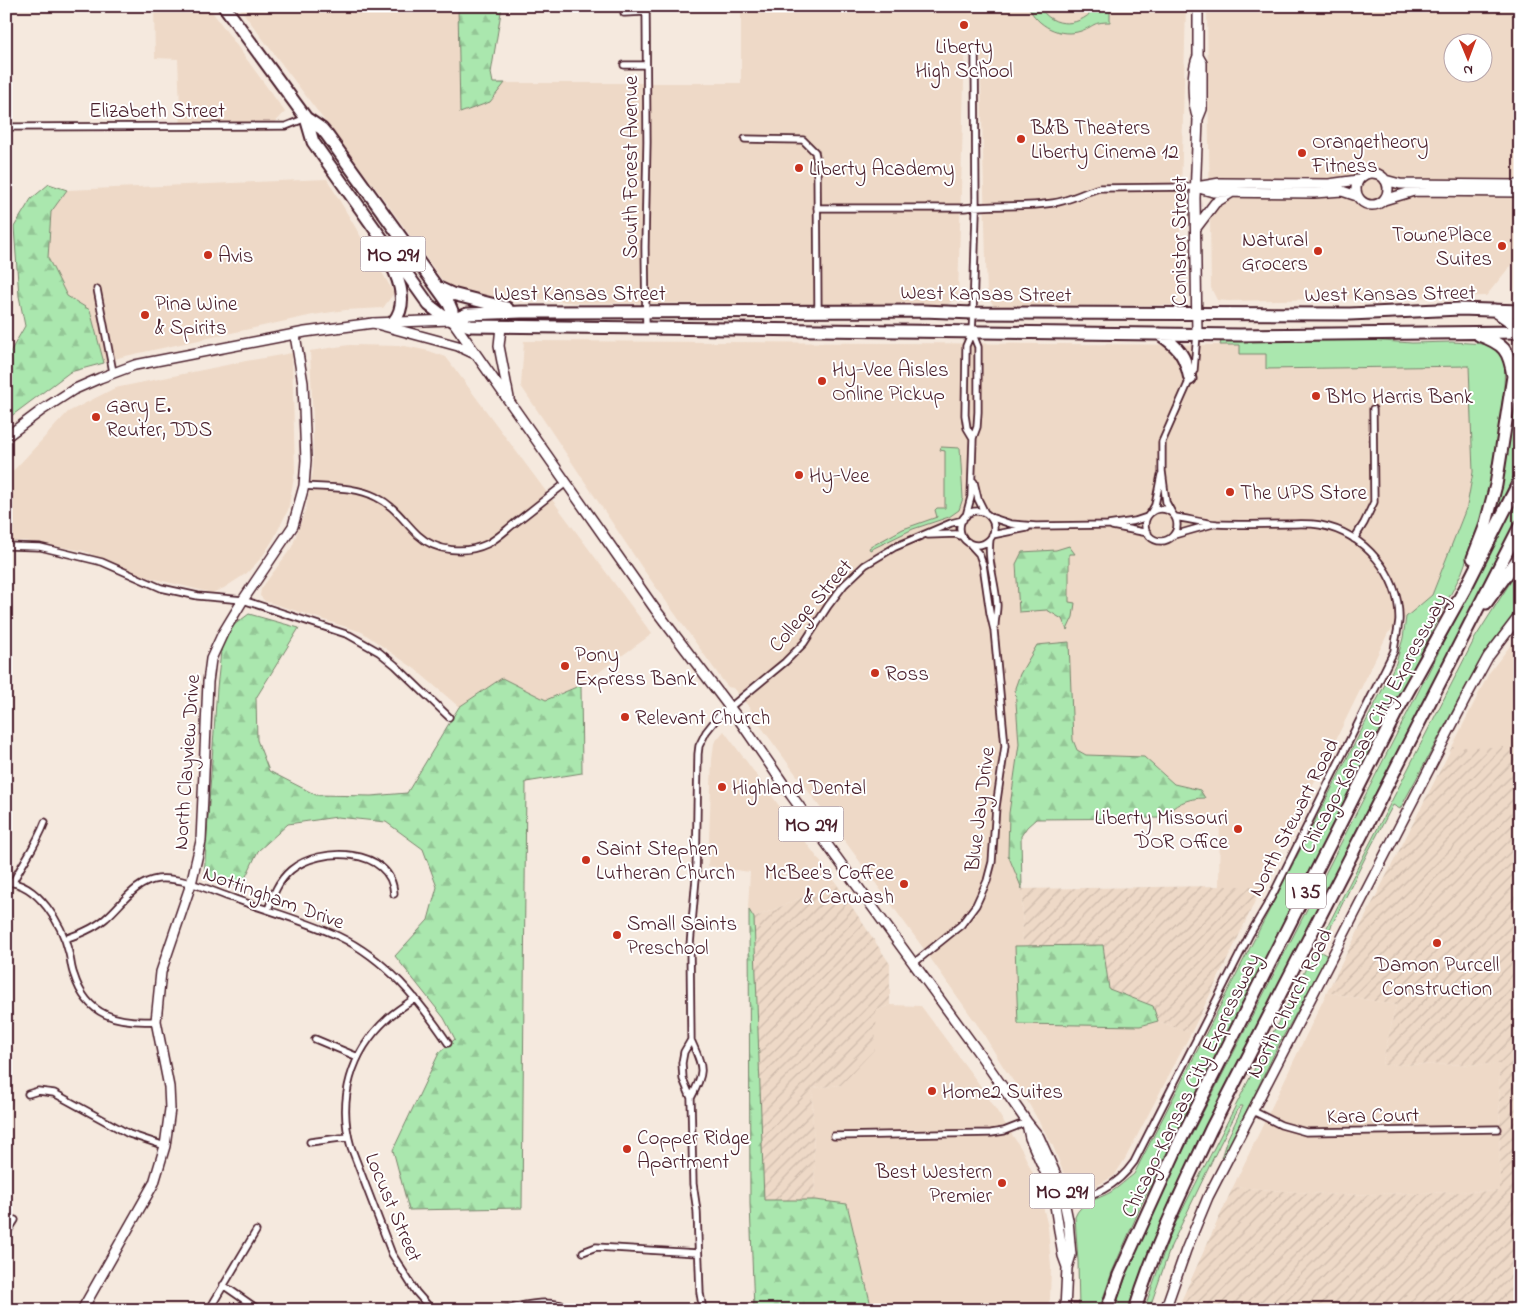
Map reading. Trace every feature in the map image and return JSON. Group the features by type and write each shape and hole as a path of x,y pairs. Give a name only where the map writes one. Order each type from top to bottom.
{"highway":[{"name":"MO 291","path":"224,6 306,118 322,129 327,135 449,304 452,311 452,320 438,313 429,305 313,142 306,118"},
{"path":"376,230 400,286 401,309 394,321"},
{"path":"435,284 452,294 521,312"},
{"name":"West Kansas Street","path":"452,320 467,314 521,312 818,311 1350,314 1421,310 1518,309"},
{"path":"1494,310 1520,328"},
{"name":"West Kansas Street","path":"452,320 470,326 501,327 1308,335 1520,332"},
{"path":"1467,585 1472,561 1485,527 1496,485 1512,376 1510,358 1500,345 1493,340 1470,332"},
{"path":"1159,334 1172,342 1182,353 1187,364 1190,379"},
{"path":"1512,376 1520,364"},
{"name":"Chicago-Kansas City Expressway","path":"1108,1310 1119,1275 1180,1141 1397,711 1467,585 1520,480"},
{"name":"Chicago-Kansas City Expressway","path":"1135,1310 1144,1281 1168,1222 1211,1129 1520,526"},
{"path":"1471,622 1520,556"}],"main road":[{"name":"Conistor Street","path":"1197,334 1196,187 1198,119 1202,109 1202,63 1198,56 1198,6"},
{"path":"1520,185 1400,184 1385,180 1372,173 1362,176 1358,180 1355,190 1357,196 1364,204 1369,205 1414,191 1520,192"},
{"path":"1196,187 1220,183 1329,184 1358,180"},
{"path":"1384,200 1388,190 1385,180"},
{"path":"1196,187 1213,192 1231,193 1342,191 1357,196"},
{"path":"1196,228 1215,203 1231,193"},
{"name":"West Kansas Street","path":"6,438 63,396 113,372 149,361 373,323 452,320"},
{"name":"MO 291","path":"452,320 655,609 740,721 791,796 1039,1136 1056,1175 1065,1202 1071,1245 1071,1255 1067,1268 1065,1310"},
{"path":"373,323 458,346 477,355"},
{"path":"501,327 500,346 509,400"},
{"name":"North Clayview Drive","path":"82,1310 154,1183 166,1146 170,1110 169,1090 156,1021 161,972 191,884 201,841 208,682 211,659 223,633 243,600 293,526 304,486 306,460 303,383 295,335"},
{"name":"North Church Road","path":"1165,1310 1186,1250 1208,1197 1469,692 1488,658 1520,615"},
{"name":"MO 291","path":"1027,1122 1030,1138 1046,1174 1055,1205 1067,1268"}],"street":[{"path":"624,13 646,9"},
{"name":"South Forest Avenue","path":"646,9 646,328"},
{"path":"973,438 967,428 965,415 966,346 972,332 973,313 976,206 975,49"},
{"path":"624,65 646,65"},
{"name":"Elizabeth Street","path":"6,126 286,126 306,118"},
{"path":"745,138 803,140 815,152 818,162 818,311"},
{"path":"817,208 964,208 1047,204 1067,200 1100,188 1196,187"},
{"path":"97,289 113,372"},
{"path":"972,332 978,346 978,427 973,438 971,497 961,529 966,540 979,544 991,537 1036,526"},
{"path":"1162,471 1155,505 1145,525 1151,537 1162,541 1168,540 1178,526 1166,502 1162,471 1162,442 1190,379 1196,360 1197,334"},
{"path":"1354,538 1374,502 1373,410"},
{"path":"972,475 978,499 985,513 990,517 1011,524 1036,526 1108,525 1135,521 1160,509 1169,510 1174,515"},
{"path":"304,486 346,489 367,493 394,508 419,536 426,541 443,548 460,550 478,547 494,540 566,483"},
{"path":"964,518 975,511 985,513"},
{"name":"North Stewart Road","path":"1065,1202 1104,1190 1121,1178 1134,1162 1250,934 1271,898 1394,651 1398,620 1397,602 1392,585 1383,567 1370,551 1354,538 1338,530 1312,524 1216,524 1174,515"},
{"path":"990,517 994,526 991,537"},
{"name":"College Street","path":"691,1040 690,944 696,878 698,754 699,746 706,732 729,707 804,643 844,585 866,565 895,547 964,518"},
{"name":"North Stewart Road","path":"1174,534 1216,524"},
{"path":"1108,525 1148,533"},
{"name":"College Street","path":"924,536 956,534 966,540"},
{"name":"Blue Jay Drive","path":"991,537 988,550 997,606 994,630"},
{"name":"Blue Jay Drive","path":"914,963 961,925 976,905 987,881 992,862 996,807 1005,746 994,630 983,565 980,554 966,540"},
{"path":"6,546 40,547 102,562 161,588 198,596 243,600 350,635 396,665 448,717"},
{"path":"45,822 39,840 10,882 38,897 54,918 65,939 78,988 90,1004 118,1020 132,1022 156,1021"},
{"path":"268,910 277,887 290,871 307,860 328,855 353,856 374,862 392,880 394,894"},
{"name":"Nottingham Drive","path":"65,939 85,931 104,920 135,888 147,882 158,879 191,884 321,929 354,945 380,964 415,998 448,1043"},
{"name":"Locust Street","path":"415,998 383,1023 371,1036 358,1056 350,1076 345,1104 348,1137 392,1254 416,1292 432,1310"},
{"path":"315,1039 358,1056"},
{"path":"691,1040 684,1052 682,1079 691,1098 693,1184 697,1211 700,1293 703,1310"},
{"path":"691,1040 701,1063 702,1075 691,1098"},
{"path":"28,1094 38,1091 54,1093 129,1134 166,1146"},
{"name":"Kara Court","path":"1253,1111 1281,1125 1306,1132 1498,1130"},
{"path":"834,1136 976,1134 1004,1131 1027,1122"},
{"name":"Locust Street","path":"310,1142 348,1137"},
{"path":"6,1234 15,1220"},
{"path":"208,1310 256,1231"},
{"path":"583,1252 596,1247 698,1253"},
{"path":"223,1285 259,1310"},
{"path":"502,1310 547,1302 563,1305 574,1310"}],"shaded area":[{"path":"154,6 208,6 285,112 267,131 181,131 178,59 155,58"},
{"path":"238,6 458,6 460,113 490,102 505,83 741,83 741,6 1186,6 1178,305 994,306 987,296 980,46 965,46 958,297 947,305 577,303 541,299 490,299 447,287 386,202"},
{"path":"1207,6 1520,6 1520,254 1486,296 1217,300 1211,288"},
{"path":"327,179 394,293 383,308 345,310 313,315 121,357 104,363 90,310 67,296 48,258 51,212 67,190"},
{"path":"524,341 1240,345 1266,354 1266,369 1469,366 1473,472 1467,506 1432,595 1388,633 1262,886 1219,886 1220,817 1162,818 1170,809 1192,798 1205,798 1200,790 1174,784 1144,757 1085,755 1077,750 1073,740 1015,688 1019,744 1009,813 1008,855 1022,889 1023,946 1016,946 1018,1023 1140,1026 1158,1021 1191,1033 1125,1159 1114,1176 1091,1189 1078,1192 1070,1190 1053,1146 1026,1099 981,1030 754,717 750,708 733,688 728,687 723,681 643,569 521,386"},
{"path":"349,345 405,346 446,357 652,634 581,685 546,700 502,678 459,707 415,669 362,632 265,601 260,596 261,589 292,547 306,508 313,471 310,351"},
{"path":"292,353 295,472 288,510 262,557 247,573 224,588 212,593 143,576 84,551 25,541 6,541 6,475 15,469 68,412 115,388"},
{"path":"1520,633 1520,747 1452,747 1489,673"},
{"path":"724,731 836,883 754,918 748,908 750,872 708,866 714,743"},
{"path":"1452,747 1520,747 1520,1310 1177,1310 1233,1187 1337,1195 1500,1191 1499,1064 1382,1065 1396,1005 1327,992"},
{"path":"836,883 890,964 890,1005 877,1010 875,1049 841,1085 812,1088 815,1200 764,1200 754,918"},
{"path":"1262,886 1191,1033 1158,1021 1153,1006 1109,989 1103,945 1023,946 1022,889"},
{"path":"1327,992 1396,1005 1382,1065 1499,1064 1500,1191 1337,1195 1233,1187"},
{"path":"890,1005 921,1006 982,1088 1022,1150 1037,1182 1048,1227 1051,1267 1050,1299 1046,1310 872,1310 847,1204 815,1200 812,1088 841,1085 877,1010"}],"green space":[{"path":"458,6 502,6 491,73 493,83 505,83 490,102 460,113"},
{"path":"1028,6 1039,6 1052,19 1068,23 1084,18 1097,6 1110,6 1110,22 1097,24 1073,33 1065,33 1043,25"},
{"path":"49,184 67,190 51,212 48,258 67,296 90,310 104,363 70,372 6,420 6,359 25,326 19,296 14,227 31,199"},
{"path":"1368,340 1412,343 1452,342 1486,344 1496,347 1505,356 1504,389 1491,480 1483,514 1462,572 1144,1199 1112,1272 1099,1310 1079,1310 1075,1217 1077,1212 1085,1204 1117,1188 1134,1174 1396,663 1403,638 1406,617 1432,595 1467,506 1473,472 1469,366 1266,369 1266,354 1240,354 1240,345 1220,345 1221,341"},
{"path":"1520,376 1520,464 1494,515 1507,457 1516,389"},
{"path":"941,447 960,448 963,498 959,510 949,517 913,529 870,550 869,548 872,546 903,529 937,517 935,510 937,508 945,508 945,451 940,450"},
{"path":"1520,493 1520,515 1174,1192 1153,1241 1130,1310 1114,1310 1151,1214"},
{"path":"1069,546 1075,554 1069,554 1069,602 1075,603 1073,617 1067,630 1062,619 1047,610 1019,612 1016,564 1022,552 1056,550"},
{"path":"1520,567 1520,607 1484,653 1400,809 1393,805 1319,951 1328,956 1279,1044 1226,1153 1221,1158 1226,1142 1243,1106 1240,1106 1220,1144 1171,1246 1149,1310 1144,1310 1171,1232 1475,638"},
{"path":"249,614 299,628 256,698 257,740 269,771 316,795 371,796 407,793 459,707 502,678 546,700 581,685 582,773 526,782 522,1208 409,1210 393,1150 439,1053 455,1039 444,1018 395,956 428,920 437,887 423,849 386,822 337,817 288,824 258,851 241,887 204,876 217,688 223,633"},
{"path":"1069,642 1073,740 1077,750 1086,755 1144,757 1174,784 1200,790 1205,798 1193,799 1182,803 1162,818 1036,819 1021,836 1022,889 1008,855 1009,813 1019,744 1015,688 1020,674 1037,645"},
{"path":"749,910 754,918 764,1200 815,1200 847,1204 872,1310 754,1310 750,1204"},
{"path":"1103,945 1109,989 1153,1006 1158,1021 1140,1026 1018,1024 1015,946"}],"place":[{"name":"Liberty High School","path":"964,25"},
{"name":"B&B Theaters Liberty Cinema 12","path":"1021,139"},
{"name":"Orangetheory Fitness","path":"1302,153"},
{"name":"Liberty Academy","path":"799,168"},
{"name":"TownePlace Suites","path":"1502,246"},
{"name":"Natural Grocers","path":"1318,251"},
{"name":"Avis","path":"208,255"},
{"name":"Pina Wine & Spirits","path":"145,315"},
{"name":"Hy-Vee Aisles Online Pickup","path":"822,381"},
{"name":"BMO Harris Bank","path":"1316,396"},
{"name":"Gary E. Reuter, DDS","path":"96,417"},
{"name":"Hy-Vee","path":"799,475"},
{"name":"The UPS Store","path":"1230,492"},
{"name":"Pony Express Bank","path":"565,666"},
{"name":"Ross","path":"875,673"},
{"name":"Relevant Church","path":"625,717"},
{"name":"Highland Dental","path":"722,787"},
{"name":"Liberty Missouri DOR Office","path":"1238,829"},
{"name":"Saint Stephen Lutheran Church","path":"586,860"},
{"name":"McBee's Coffee & Carwash","path":"904,884"},
{"name":"Small Saints Preschool","path":"617,935"},
{"name":"Damon Purcell Construction","path":"1437,943"},
{"name":"Home2 Suites","path":"932,1091"},
{"name":"Copper Ridge Apartment","path":"627,1149"},
{"name":"Best Western Premier","path":"1002,1183"}]}
